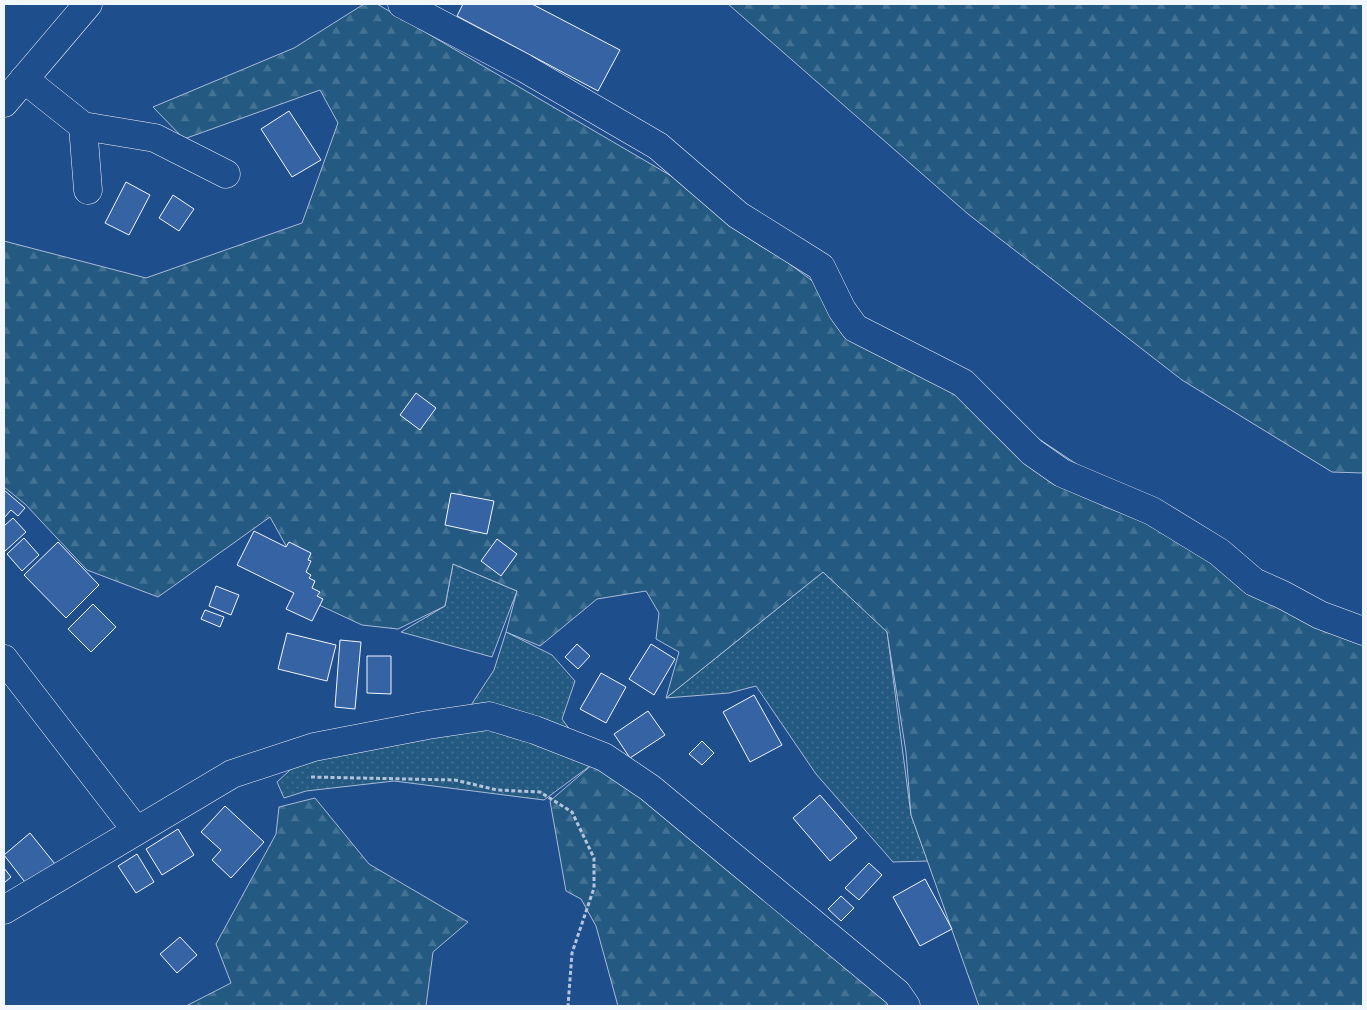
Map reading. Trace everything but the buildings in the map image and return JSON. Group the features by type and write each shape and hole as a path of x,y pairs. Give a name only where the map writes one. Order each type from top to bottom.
{"street":[{"path":"4,103 88,4"},
{"path":"402,4 524,68 658,146 738,215 822,267 842,310 855,328 963,383 1032,452 1062,473 1152,511 1218,552 1254,582 1320,615 1363,631"},
{"path":"24,79 83,126 155,138 226,174"},
{"path":"83,126 88,190"},
{"path":"4,659 136,830"},
{"path":"4,910 232,774 314,747 428,725 489,716 535,730 604,757 650,788 897,993 906,1006"}],"path":[{"path":"310,777 455,780 497,790 540,792 572,812 594,858 594,888 572,954 568,1006"}],"green space":[{"path":"364,4 377,4 738,215 771,250 902,348 1254,582 1363,637 1363,1006 979,1006 911,815 906,752 887,632 823,572 666,698 679,652 656,639 659,613 646,591 597,599 540,646 506,632 517,591 453,564 445,606 398,629 362,625 319,605 270,517 158,597 87,570 25,504 4,487 4,241 146,278 302,223 338,123 320,90 184,139 153,107 294,48"},
{"path":"728,4 1363,4 1363,473 1332,472 1182,380 968,214"},
{"path":"453,564 517,591 492,657 401,632 445,606"},
{"path":"823,572 887,631 911,815 928,861 893,862 816,774 756,686 729,693 666,698"},
{"path":"506,632 552,655 575,681 562,719 594,763 544,800 394,781 306,791 284,798 277,782 300,761 456,728 494,670"},
{"path":"594,763 723,836 921,1006 618,1006 596,926 581,899 566,891 550,801"},
{"path":"315,798 369,864 468,922 433,952 426,1006 186,1006 231,983 216,944 276,834 279,807"}]}
